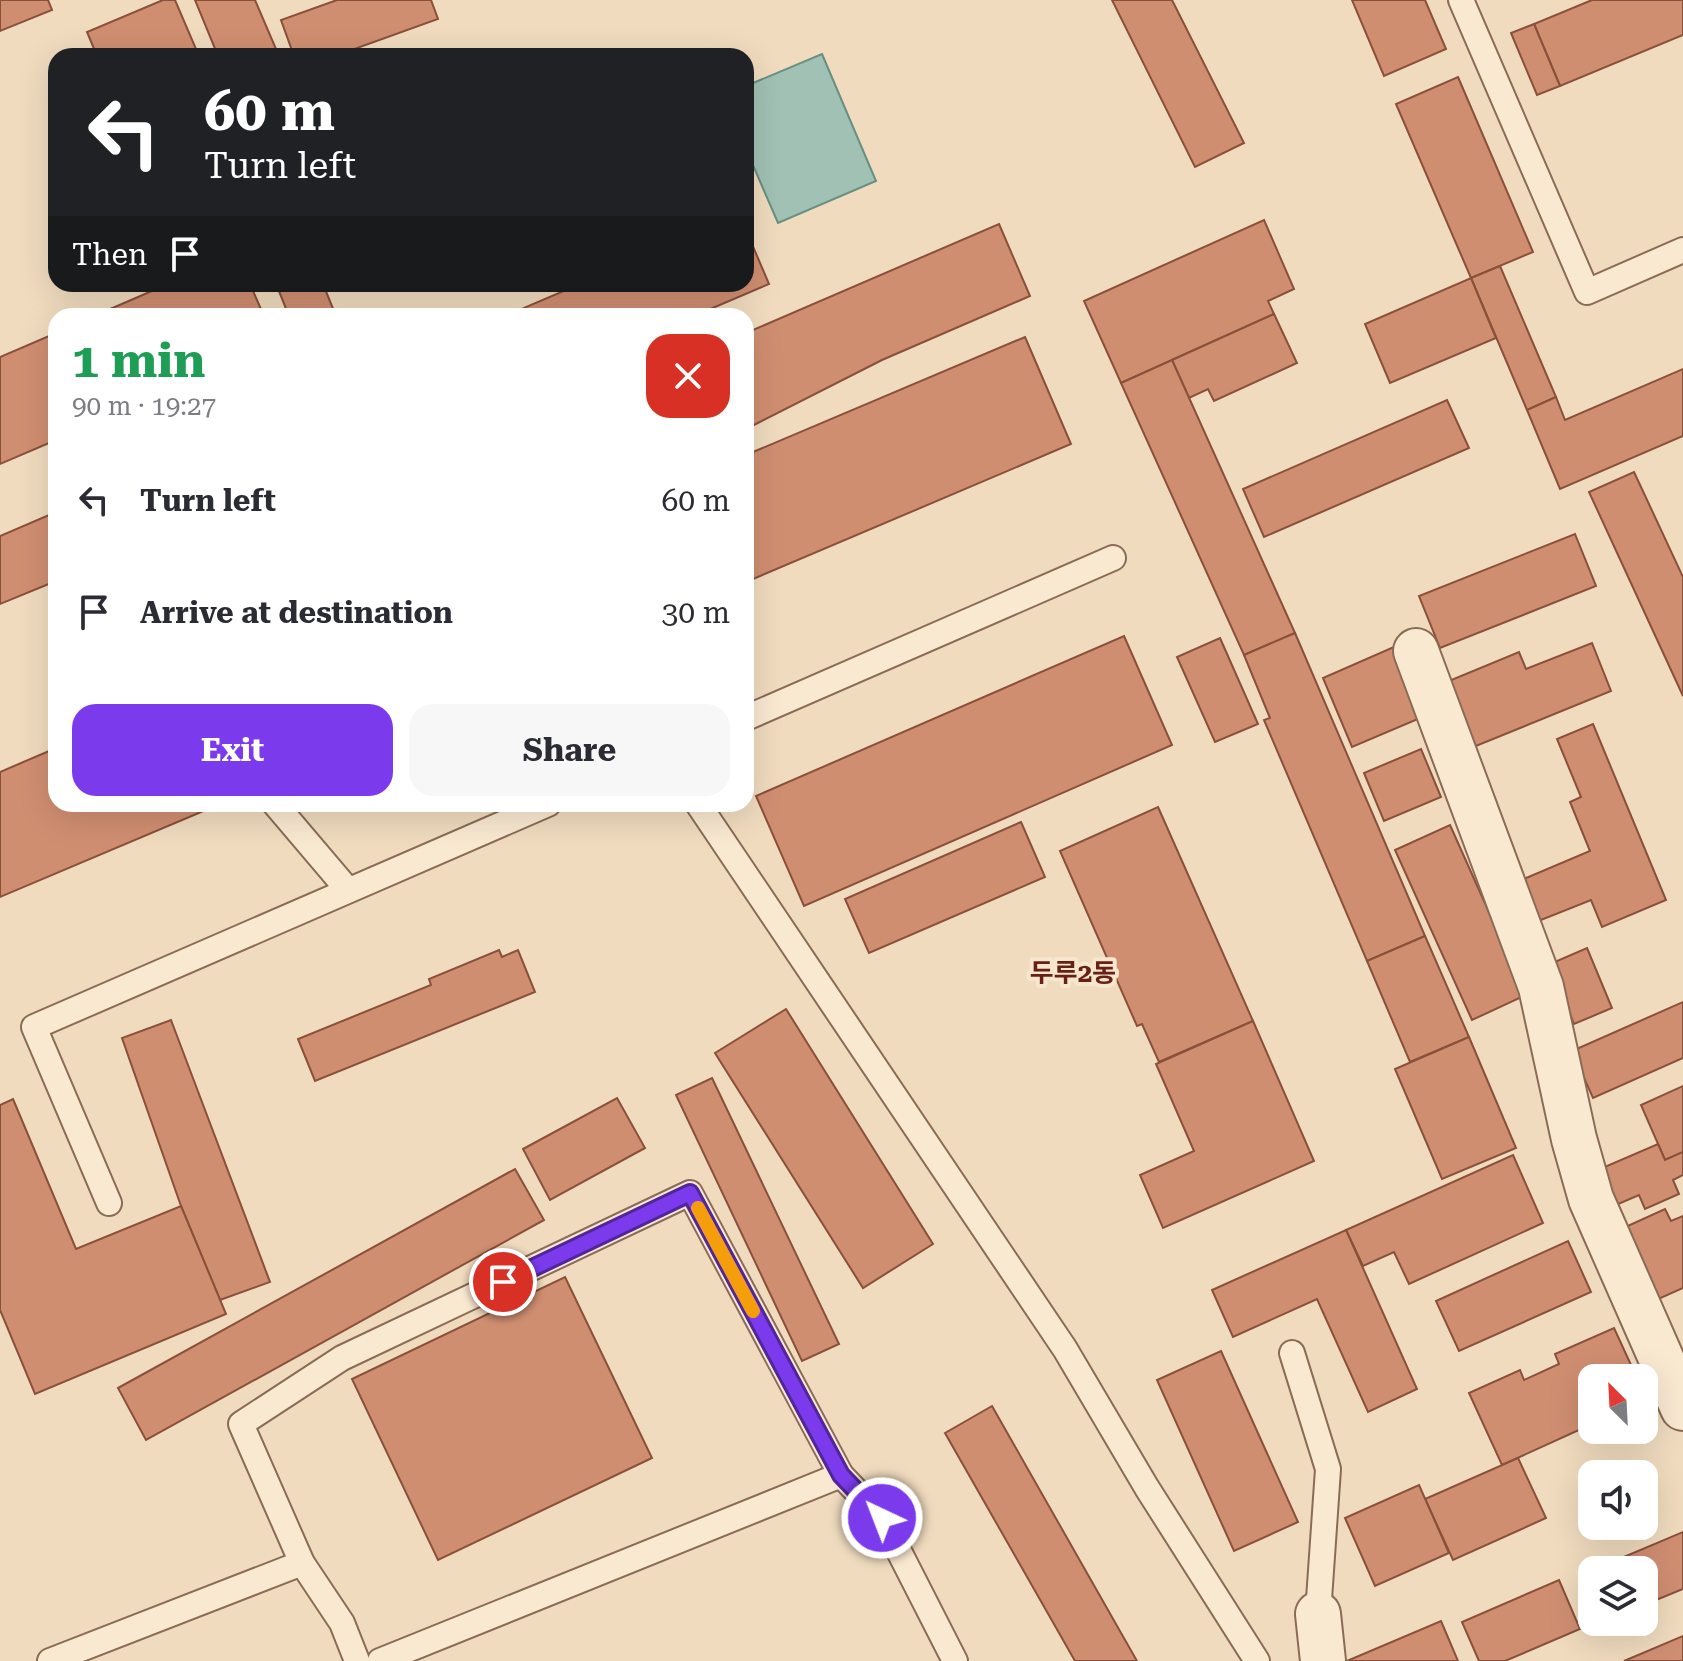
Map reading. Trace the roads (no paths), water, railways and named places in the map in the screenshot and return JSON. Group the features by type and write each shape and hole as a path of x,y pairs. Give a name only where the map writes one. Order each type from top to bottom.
{"street":[{"path":"1416,651 1541,987 1574,1139 1591,1199 1683,1408"},
{"path":"1318,1614 1323,1661"}],"lane":[{"path":"1461,0 1587,292 1683,250"},
{"path":"754,715 1113,558"},
{"path":"282,812 348,890"},
{"path":"109,1203 34,1027 529,812"},
{"path":"703,812 1065,1349 1147,1488 1257,1661"},
{"path":"357,1661 342,1623 302,1563 241,1424 342,1358 690,1193 841,1475 882,1518 955,1661"},
{"path":"1292,1353 1328,1469 1318,1614"},
{"path":"380,1661 841,1475"},
{"path":"50,1661 302,1563"}],"district":[{"name":"두루2동","path":"1073,973"}]}
